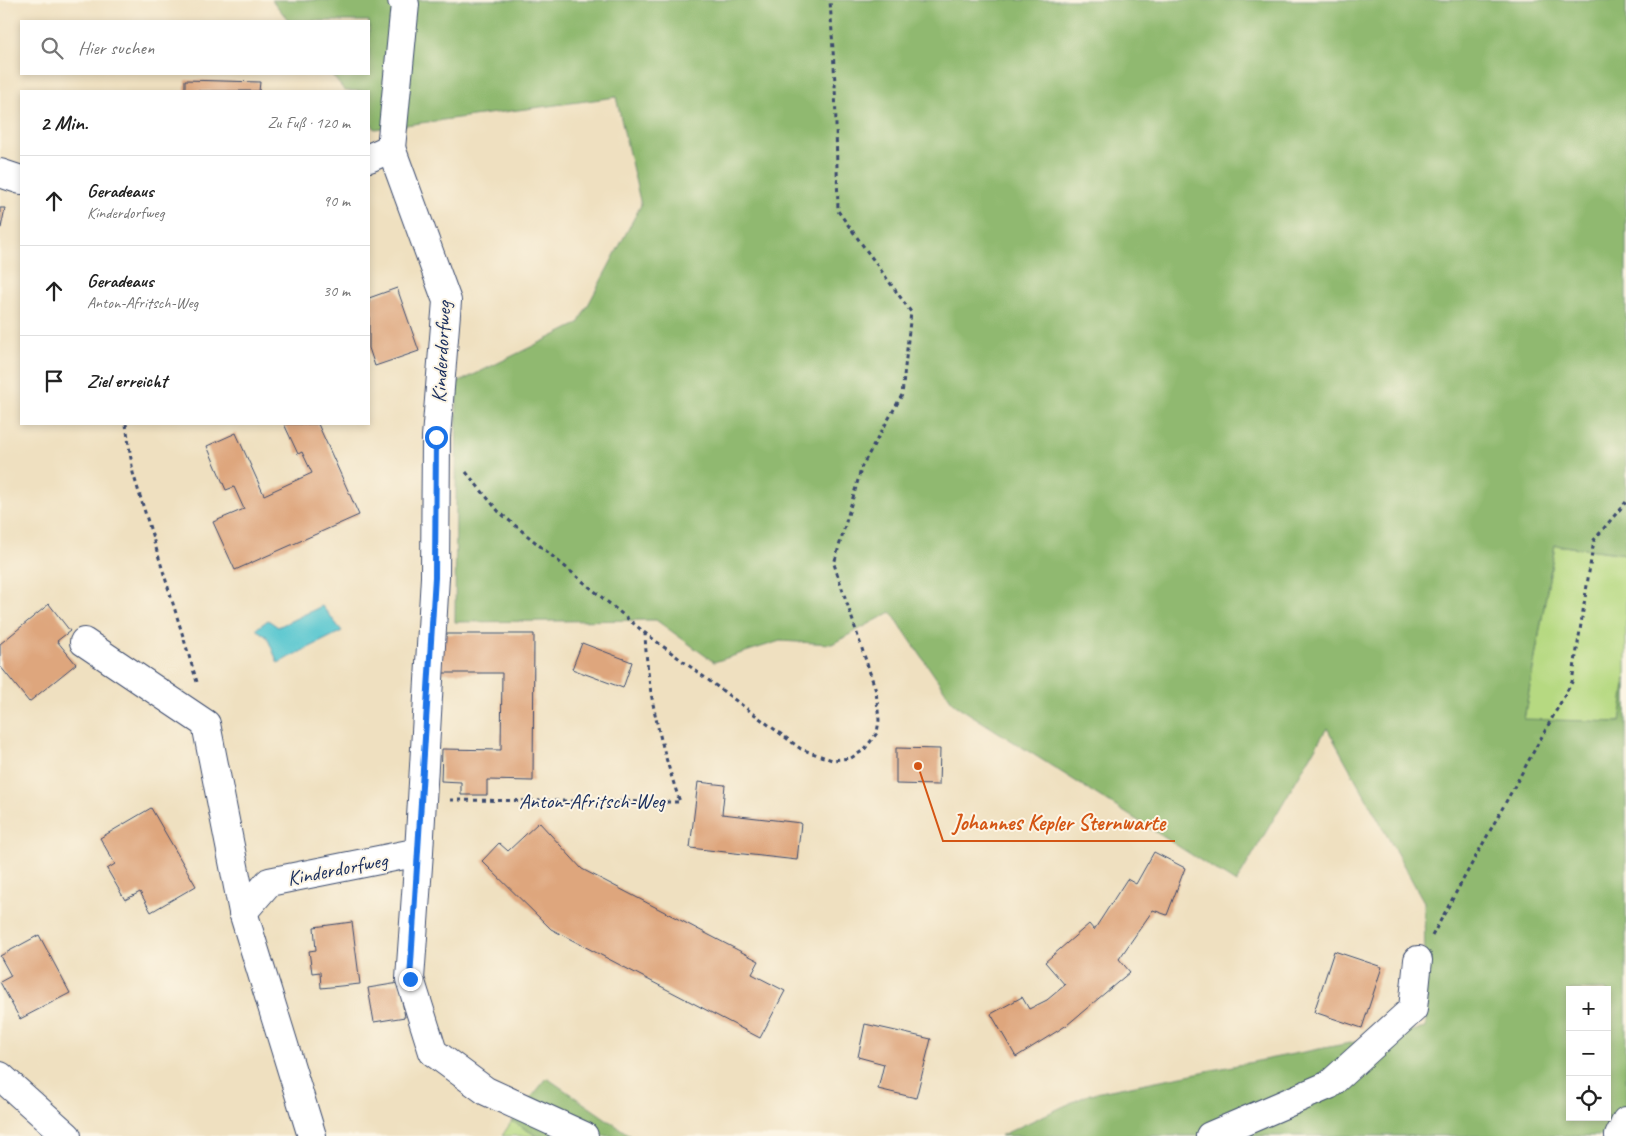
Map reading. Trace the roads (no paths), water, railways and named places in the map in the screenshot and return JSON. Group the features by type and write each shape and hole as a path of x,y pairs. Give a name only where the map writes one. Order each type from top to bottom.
{"street":[{"path":"380,153 405,4 402,0"},
{"name":"Kinderdorfweg","path":"243,912 269,882 418,852 435,577 436,437 447,301 380,153"},
{"path":"0,173 20,180"},
{"path":"84,642 206,724 243,912 312,1136"},
{"path":"418,852 410,979 433,1052 486,1091 584,1136"},
{"path":"1210,1136 1330,1085 1413,1009 1418,960"},
{"path":"0,1076 67,1136"},
{"path":"1619,1136 1626,1121"}],"water":[{"path":"322,606 342,631 278,663 267,637 256,629 268,620 278,627"}],"place":[{"name":"Johannes Kepler Sternwarte","path":"918,766"}]}
